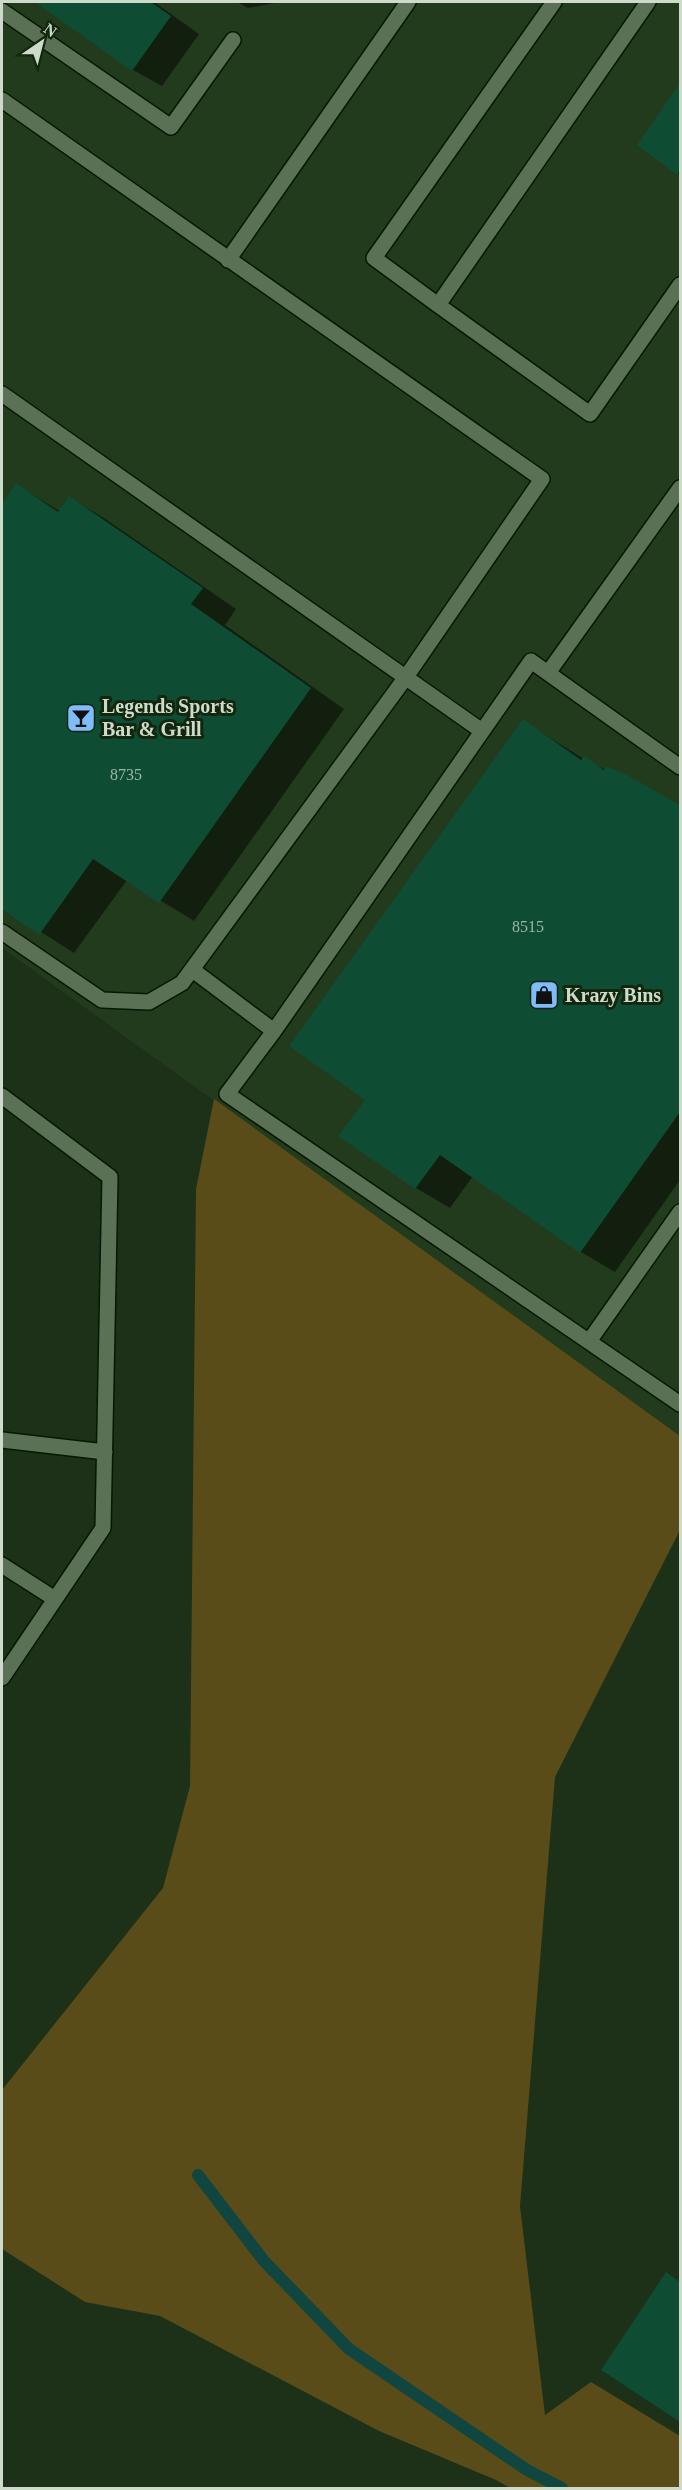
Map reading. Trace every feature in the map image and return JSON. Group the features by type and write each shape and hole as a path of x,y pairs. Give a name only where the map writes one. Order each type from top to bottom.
{"lane":[{"path":"228,260 408,2"},
{"path":"554,2 374,258 590,414 681,285"},
{"path":"438,305 648,2"},
{"path":"2,11 171,127 233,40"},
{"path":"2,100 542,479 406,678 194,970 182,983 149,1002 102,1000 2,932"},
{"path":"2,394 482,731"},
{"path":"548,673 681,488"},
{"path":"681,767 531,662 228,1094 681,1404"},
{"path":"194,970 274,1031"},
{"path":"2,1096 110,1178 103,1528 2,1678"},
{"path":"590,1340 681,1212"},
{"path":"2,1440 105,1452"},
{"path":"2,1565 55,1599"}],"shaded area":[{"path":"2,2 680,2 680,1436 2,948"},
{"path":"214,1099 680,1436 680,1530 555,1777 520,2206 545,2415 591,2382 680,2436 680,2488 510,2488 379,2431 160,2316 85,2302 2,2249 2,2090 163,1888 190,1786 196,1189"}],"building":[{"path":"35,2 151,2 171,16 132,71"},
{"path":"680,83 680,170 677,175 637,145"},
{"path":"16,483 58,512 69,496 203,588 191,604 311,688 159,903 93,859 39,935 2,909 2,504"},
{"path":"523,719 581,760 585,756 604,770 607,766 629,776 680,805 680,1112 580,1253 440,1155 415,1189 338,1136 365,1100 289,1046"},
{"path":"666,2272 680,2282 680,2422 601,2370"}],"waterway":[{"path":"198,2175 264,2261 349,2349 527,2470 562,2488"}],"place":[{"name":"Legends Sports Bar & Grill","path":"81,718"},
{"name":"Krazy Bins","path":"544,995"}]}
